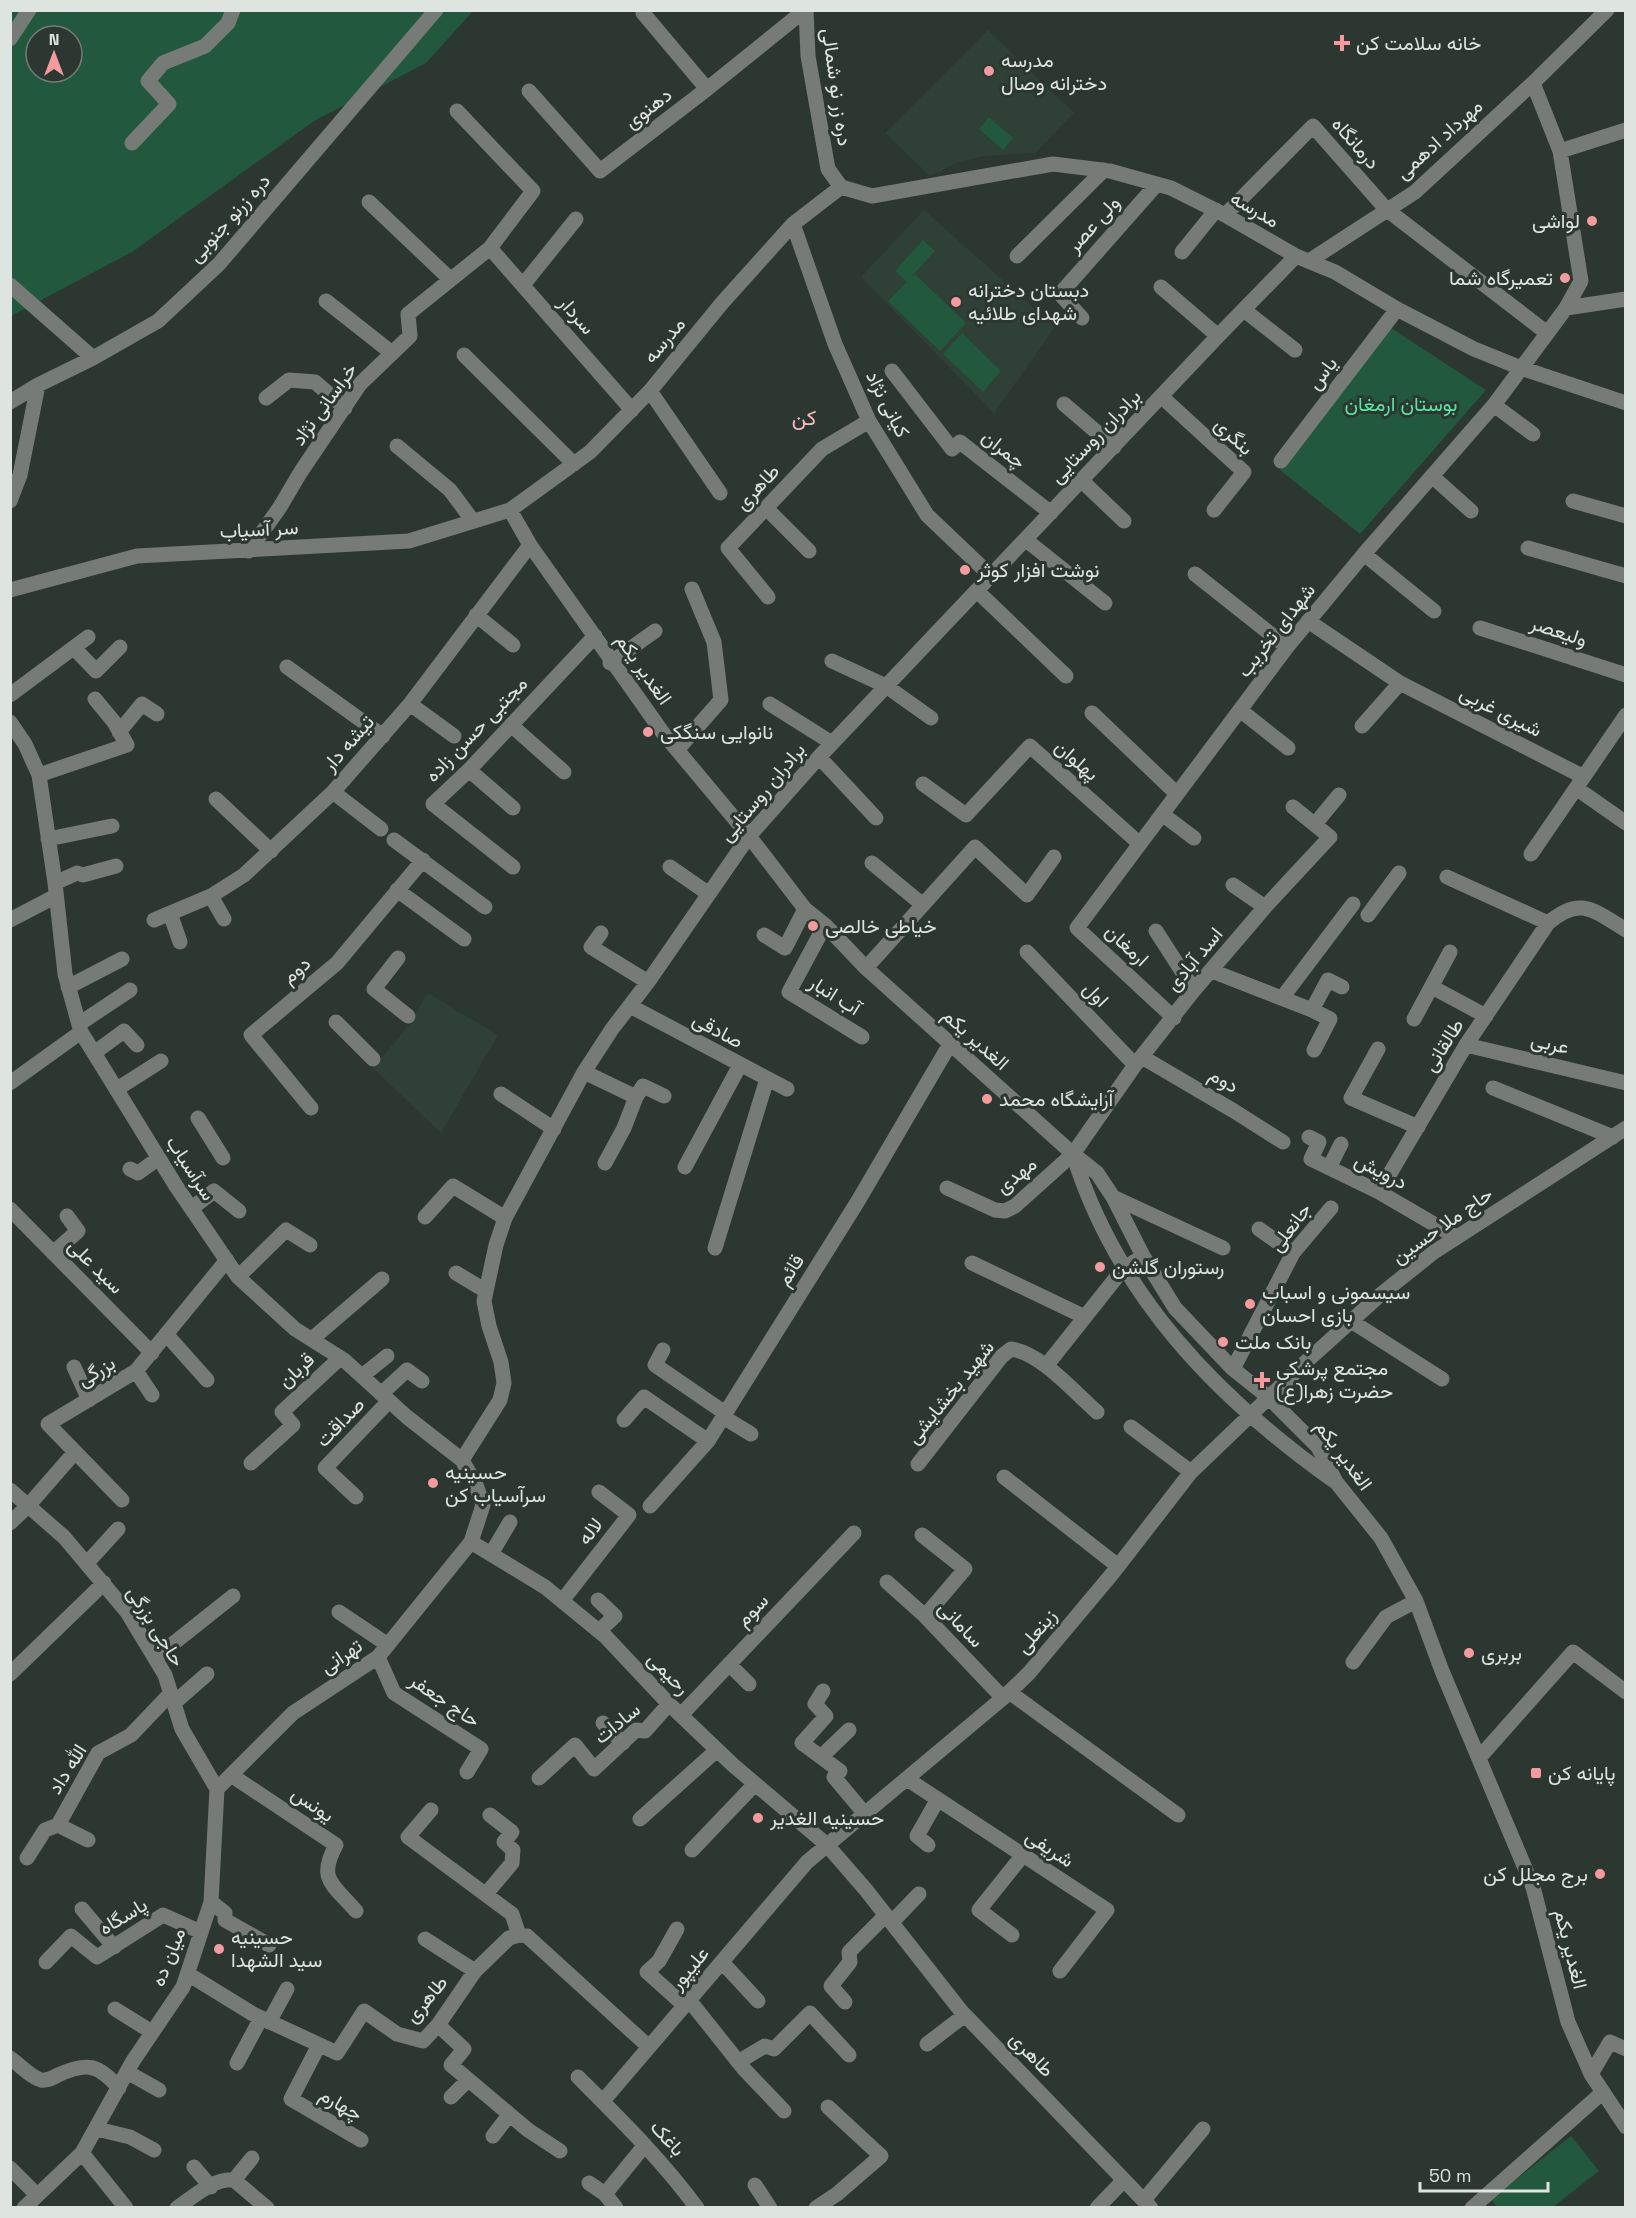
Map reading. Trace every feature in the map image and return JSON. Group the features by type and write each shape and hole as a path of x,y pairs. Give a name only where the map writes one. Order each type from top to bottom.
{"street":[{"path":"10,39 29,10"},
{"path":"132,143 169,104 148,81 163,63 205,46 228,23 233,10"},
{"name":"دره زرنو جنوبی","path":"10,402 158,321 219,264 436,10"},
{"name":"دهنوی","path":"529,91 600,171 805,10"},
{"name":"دره زر نو شمالی","path":"805,10 808,56 828,169 841,187"},
{"name":"مهرداد ادهمی","path":"1303,259 1415,192 1533,83 1607,10"},
{"path":"643,13 707,89"},
{"path":"1521,368 1566,308 1581,281 1560,151 1533,83"},
{"path":"457,111 532,191 490,248"},
{"name":"درمانگاه","path":"1221,213 1313,126 1386,209 1547,333"},
{"path":"1560,151 1626,130"},
{"name":"مدرسه","path":"510,510 590,452 650,391 722,303 793,224 841,187 872,196 1053,164 1104,170 1171,188 1303,259 1335,272 1397,309 1474,349 1521,368 1626,403"},
{"path":"1017,256 1104,170"},
{"name":"ولی عصر","path":"1082,318 1060,294 1157,184"},
{"path":"369,202 450,279"},
{"path":"1182,252 1221,213"},
{"path":"523,285 576,219"},
{"name":"کیانی نژاد","path":"793,224 835,344 869,421 927,515 991,576"},
{"name":"خراسانی نژاد","path":"249,551 360,384 410,336 408,314 490,248"},
{"name":"سردار","path":"490,248 632,410"},
{"name":"برادران روستایی","path":"462,1460 500,1400 504,1383 501,1362 489,1326 484,1301 496,1245 505,1218 584,1072 612,1029 648,982 748,836 832,742 1218,336 1244,310 1303,259"},
{"path":"10,285 93,358"},
{"path":"1161,287 1218,336"},
{"path":"1566,308 1626,299"},
{"path":"326,301 392,353"},
{"name":"یاس","path":"1281,461 1397,309"},
{"path":"1244,310 1295,350"},
{"path":"464,355 574,464"},
{"name":"شهدای تخریب","path":"1077,928 1287,647 1364,554 1494,405 1521,368"},
{"name":"چمران","path":"892,370 952,449 960,442 1051,513"},
{"path":"266,398 289,380 315,382 345,408"},
{"path":"10,501 20,475 38,385"},
{"path":"650,391 720,493"},
{"name":"بنگری","path":"1162,397 1244,472 1214,510"},
{"path":"1064,404 1114,447"},
{"path":"1494,405 1533,434"},
{"name":"طاهری","path":"768,597 728,549 822,449 869,421"},
{"path":"397,446 450,490 472,521"},
{"path":"1433,477 1471,511"},
{"path":"1082,481 1124,521"},
{"path":"1573,501 1626,516"},
{"path":"766,508 808,551"},
{"name":"سر آسیاب","path":"10,590 137,556 409,542 510,510"},
{"name":"الغدیر یکم","path":"510,510 530,545 663,733 805,909 825,925 866,968 950,1044 1073,1155 1097,1173 1113,1197 1143,1256 1175,1308 1233,1369 1268,1397 1318,1447 1336,1482 1381,1538 1416,1601 1442,1671 1533,1887 1568,2022 1591,2074 1626,2127"},
{"path":"1026,540 1105,603"},
{"name":"تیشه دار","path":"154,920 210,896 244,875 333,792 410,704 530,545"},
{"path":"1528,548 1626,576"},
{"path":"1364,554 1434,611"},
{"path":"1195,574 1287,647"},
{"path":"677,750 721,700 714,642 692,589"},
{"path":"977,591 1066,676"},
{"path":"476,615 513,645"},
{"name":"شیری غربی","path":"1308,621 1400,683 1579,782 1626,823"},
{"name":"ولیعصر","path":"1480,628 1626,675"},
{"path":"611,662 655,631"},
{"name":"مجتبی حسن زاده","path":"513,867 433,804 469,770 595,636"},
{"path":"10,695 88,637"},
{"path":"74,648 96,671 120,647"},
{"path":"832,661 886,686 931,718"},
{"path":"287,667 383,736"},
{"path":"1362,726 1400,683"},
{"path":"39,775 127,745 114,722 95,699"},
{"path":"120,732 142,704 157,714"},
{"path":"410,704 454,736"},
{"path":"770,704 832,742"},
{"path":"1239,710 1288,748"},
{"path":"1092,713 1177,794"},
{"name":"سرآسیاب","path":"10,722 26,744 39,775 56,889 65,974 80,1028 94,1053 159,1158 238,1277 295,1329 340,1358 462,1460 476,1485 483,1505 471,1542"},
{"path":"1531,854 1579,782 1623,723"},
{"path":"511,725 564,772"},
{"name":"پهلوان","path":"923,784 966,815 1030,746 1140,844"},
{"path":"819,757 876,818"},
{"path":"469,770 513,808"},
{"path":"333,792 381,829"},
{"path":"1293,807 1315,824 1339,795"},
{"path":"216,799 271,851"},
{"path":"1162,814 1194,838"},
{"name":"اسد آبادی","path":"1073,1155 1138,1061 1194,990 1264,907 1330,837 1315,824"},
{"path":"48,839 112,826"},
{"path":"394,840 485,907"},
{"path":"866,968 975,847 1027,895 1054,857"},
{"name":"دوم","path":"311,1108 251,1035 337,963 423,860"},
{"path":"872,863 923,905"},
{"path":"10,920 77,873 83,875 116,866"},
{"path":"670,867 709,894"},
{"path":"1368,915 1399,873"},
{"path":"1447,877 1548,923"},
{"path":"1233,885 1264,907"},
{"path":"397,890 464,939"},
{"path":"210,896 224,919"},
{"path":"1282,998 1353,904"},
{"name":"طالقانی","path":"1380,1192 1466,1045 1548,923 1561,912 1577,907 1592,909 1626,930"},
{"path":"764,935 785,948 805,909"},
{"path":"170,913 180,942"},
{"name":"آب انبار","path":"825,925 789,992 862,1037"},
{"name":"ارمغان","path":"1077,928 1174,1018"},
{"path":"1156,932 1194,990"},
{"path":"601,933 591,947 648,982"},
{"name":"اول","path":"1027,952 1138,1061"},
{"path":"1413,1018 1450,952"},
{"path":"398,958 374,989 408,1016"},
{"path":"68,987 122,959"},
{"path":"1212,971 1330,1019 1314,1050"},
{"path":"1312,1010 1328,980 1342,987"},
{"path":"1432,987 1486,1016"},
{"path":"12,1080 130,990"},
{"name":"صادقی","path":"630,1006 787,1089"},
{"path":"336,1022 373,1059"},
{"path":"94,1053 124,1031 137,1045"},
{"name":"قائم","path":"650,1506 708,1441 858,1201 950,1044"},
{"name":"عربی","path":"1466,1045 1626,1083"},
{"path":"1378,1049 1351,1098 1418,1127"},
{"path":"117,1089 161,1061"},
{"name":"دوم","path":"1138,1061 1234,1111 1283,1142"},
{"path":"685,1167 740,1065"},
{"path":"584,1072 636,1097"},
{"path":"716,1248 767,1079"},
{"path":"605,1163 643,1086 664,1096"},
{"path":"1493,1088 1619,1132"},
{"path":"501,1094 554,1129"},
{"path":"198,1118 223,1158"},
{"name":"حاج ملا حسین","path":"1268,1397 1380,1295 1456,1237 1619,1132"},
{"name":"درویش","path":"1309,1137 1319,1142 1311,1159 1380,1192 1456,1237"},
{"path":"1329,1168 1341,1144"},
{"path":"1073,1155 1082,1184 1123,1269 1160,1322 1207,1376 1304,1460 1336,1482"},
{"name":"مهدی","path":"947,1188 995,1210 1005,1211 1015,1206 1073,1155"},
{"path":"130,1169 138,1173 159,1158"},
{"path":"425,1217 453,1186 505,1218"},
{"path":"192,1208 214,1191 239,1211"},
{"path":"1113,1197 1223,1248"},
{"name":"جانعلی","path":"1233,1369 1293,1253 1331,1208"},
{"name":"سید علی","path":"10,1209 152,1353"},
{"path":"53,1253 78,1231 67,1216"},
{"path":"1259,1229 1293,1253"},
{"path":"238,1277 286,1230 310,1245"},
{"path":"1046,1366 1123,1269 1143,1256"},
{"name":"بزرگی","path":"75,1452 48,1424 136,1371 227,1260"},
{"path":"972,1263 1085,1317"},
{"path":"456,1273 486,1291"},
{"path":"312,1340 382,1279"},
{"path":"1351,1322 1442,1379"},
{"path":"166,1334 207,1380"},
{"name":"شهید بخشایشی","path":"918,1464 1002,1356 1011,1348 1023,1350 1046,1366 1096,1412"},
{"path":"663,1350 655,1365 751,1434"},
{"path":"362,1376 387,1356"},
{"name":"قربان","path":"251,1463 294,1425 282,1412 340,1358"},
{"path":"74,1367 89,1400"},
{"path":"385,1397 408,1370 422,1381"},
{"path":"136,1371 152,1395"},
{"name":"صداقت","path":"356,1497 325,1468 385,1397"},
{"path":"624,1420 644,1397 708,1441"},
{"name":"زینعلی","path":"807,1862 1006,1695 1029,1672 1118,1566 1191,1472 1268,1397"},
{"path":"1131,1427 1191,1472"},
{"path":"10,1523 75,1452 122,1500"},
{"path":"1004,1477 1118,1566"},
{"name":"حاجی بزرگی","path":"10,1490 64,1537 127,1612 165,1675 182,1729 217,1789"},
{"name":"لاله","path":"562,1601 629,1515 599,1492"},
{"path":"491,1554 510,1522"},
{"path":"87,1563 118,1529"},
{"name":"سوم","path":"681,1715 854,1533"},
{"path":"922,1535 965,1569 925,1616"},
{"name":"رحیمی","path":"471,1542 545,1587 599,1631 717,1750 827,1845"},
{"name":"تهرانی","path":"217,1789 293,1713 378,1657 471,1542"},
{"name":"سامانی","path":"887,1582 1006,1695 1178,1815"},
{"path":"11,1672 104,1583"},
{"path":"155,1658 233,1596"},
{"path":"598,1600 615,1616 599,1631"},
{"path":"1353,1662 1386,1617 1416,1601"},
{"path":"339,1612 388,1645"},
{"path":"1479,1758 1573,1652 1626,1692"},
{"name":"حاج جعفر","path":"378,1657 394,1693 481,1749 467,1772"},
{"path":"729,1664 749,1684"},
{"name":"الله داد","path":"58,1825 98,1753 130,1735 172,1698 207,1674"},
{"path":"823,1691 815,1704 826,1716 802,1743 840,1771 834,1777 865,1814"},
{"name":"سادات","path":"539,1778 575,1745 594,1769 636,1730 645,1731 669,1704"},
{"path":"603,1723 623,1743"},
{"path":"821,1757 849,1730"},
{"path":"640,1820 717,1750"},
{"name":"یونس","path":"231,1775 336,1845 327,1861 326,1873 356,1911"},
{"name":"شریفی","path":"907,1779 1107,1910 1060,1971"},
{"path":"692,1850 755,1784"},
{"name":"میان ده","path":"24,2208 82,2153 127,2072 183,1987 211,1902 217,1789"},
{"path":"928,1845 917,1836 938,1799"},
{"path":"431,1810 408,1837 512,1914 519,1935 526,1936 649,2047"},
{"path":"486,1894 512,1863 513,1850 504,1842 512,1832 490,1815"},
{"path":"27,1857 45,1830 58,1825 88,1840"},
{"name":"طاهری","path":"827,1845 889,1918 965,2015 1147,2204"},
{"path":"1012,1935 979,1910 1023,1855"},
{"name":"علیپور","path":"603,2102 807,1862"},
{"path":"845,2002 831,1986 850,1962 849,1952 919,1894"},
{"path":"211,1902 225,1913 225,1920 269,1946"},
{"path":"82,1909 114,1947"},
{"name":"پاسگاه","path":"46,1962 71,1936 96,1957 163,1915 201,1932"},
{"path":"677,1929 659,1961 647,1972 687,2003 784,2111"},
{"name":"طاهری","path":"188,1974 265,2020 337,2053 364,2011 397,2034 423,2040 438,2025 475,1971 509,1938 519,1935"},
{"path":"425,1939 475,1971"},
{"path":"722,1962 758,2001"},
{"path":"237,2062 287,1989"},
{"path":"115,2010 152,2032"},
{"path":"741,2065 765,2046 774,2049 810,2013 849,2055"},
{"path":"927,2044 965,2015"},
{"path":"438,2025 464,2049 451,2065 509,2115 560,2151"},
{"path":"1591,2074 1610,2042 1626,2049"},
{"name":"چهارم","path":"320,2045 291,2099 361,2140"},
{"path":"10,2058 40,2080 48,2080 72,2069 89,2066 106,2072 119,2088"},
{"path":"127,2072 159,2090"},
{"name":"باغک","path":"579,2077 675,2177 697,2208"},
{"path":"451,2097 468,2080"},
{"path":"1472,2208 1603,2092"},
{"path":"816,2208 837,2194 881,2156 828,2106"},
{"path":"494,2136 509,2115"},
{"path":"97,2129 130,2137 153,2150"},
{"path":"1147,2204 1203,2129"},
{"path":"605,2194 645,2145"},
{"path":"82,2153 126,2208"},
{"path":"234,2180 252,2158"},
{"path":"194,2167 211,2187"},
{"path":"10,2168 36,2195"},
{"path":"177,2208 226,2179 234,2180 267,2208"},
{"path":"1097,2208 1124,2180"},
{"path":"589,2183 605,2194 616,2208"},
{"path":"755,2185 770,2208"}],"shaded area":[{"name":"مدرسه دخترانه وصال","path":"988,30 1074,113 1035,153 984,156 959,162 930,176 885,133"},
{"name":"دبستان دخترانه شهدای طلائیه","path":"924,210 1055,327 994,413 861,277"},
{"path":"427,993 498,1035 441,1133 373,1068 411,1023"}],"green space":[{"path":"11,11 473,11 426,63 314,121 132,252 11,316"},
{"path":"989,117 1013,138 1003,150 979,129"},
{"path":"923,240 935,251 911,277 915,274 966,323 940,351 888,301 907,282 895,271"},
{"name":"بوستان ارمغان","path":"1391,328 1486,390 1360,534 1280,470"},
{"path":"962,333 1001,371 983,392 943,354"},
{"path":"1571,2136 1599,2171 1553,2207 1497,2207 1491,2199"}],"place":[{"name":"خانه سلامت کن","path":"1342,43"},
{"name":"مدرسه دخترانه وصال","path":"989,71"},
{"name":"لواشی","path":"1592,221"},
{"name":"تعمیرگاه شما","path":"1565,278"},
{"name":"دبستان دخترانه شهدای طلائیه","path":"956,302"},
{"name":"نوشت افزار کوثر","path":"965,570"},
{"name":"نانوایی سنگکی","path":"648,732"},
{"name":"خیاطی خالصی","path":"813,926"},
{"name":"آرایشگاه محمد","path":"987,1099"},
{"name":"رستوران گلشن","path":"1100,1267"},
{"name":"سیسمونی و اسباب بازی احسان","path":"1250,1304"},
{"name":"بانک ملت","path":"1223,1342"},
{"name":"مجتمع پرشکی حضرت زهرا(ع)","path":"1262,1380"},
{"name":"حسینیه سرآسیاب کن","path":"433,1483"},
{"name":"بربری","path":"1469,1653"},
{"name":"پایانه کن","path":"1536,1773"},
{"name":"حسینیه الغدیر","path":"758,1818"},
{"name":"برج مجلل کن","path":"1600,1874"},
{"name":"حسینیه سید الشهدا","path":"219,1949"}],"district":[{"name":"کن","path":"804,418"}]}
